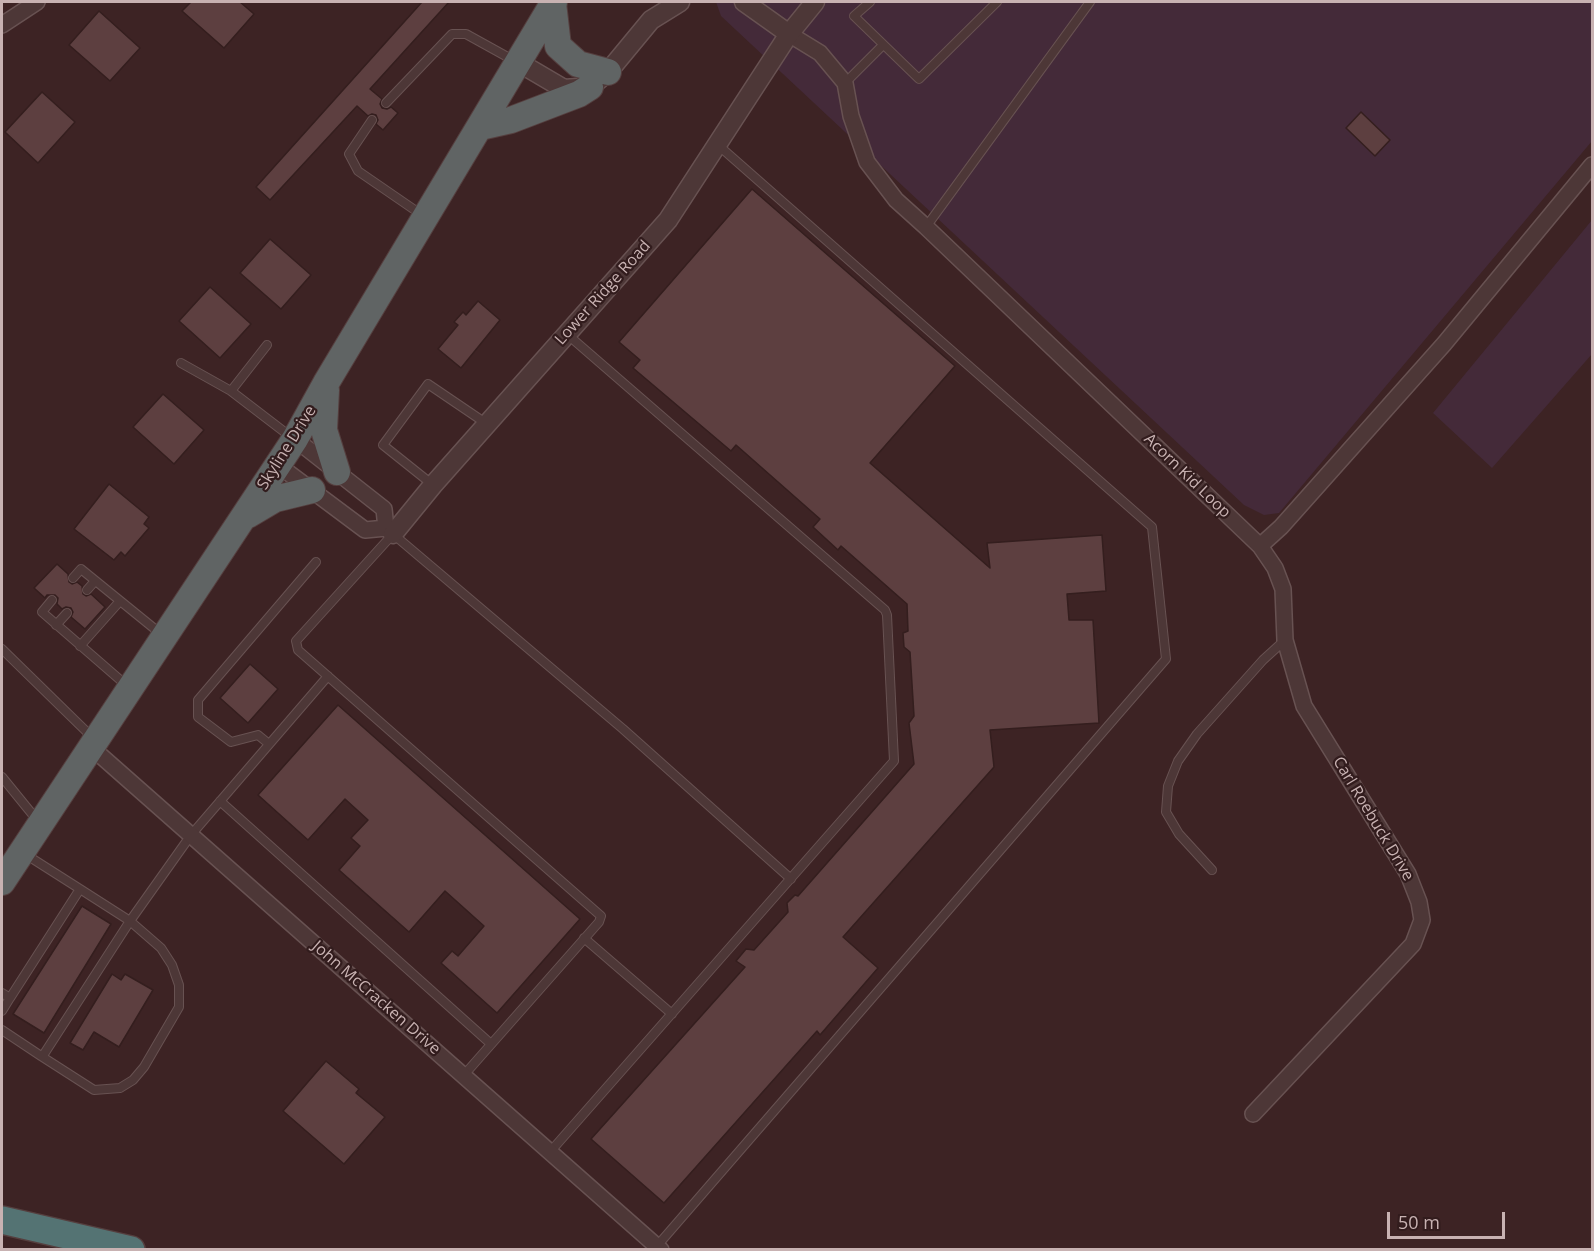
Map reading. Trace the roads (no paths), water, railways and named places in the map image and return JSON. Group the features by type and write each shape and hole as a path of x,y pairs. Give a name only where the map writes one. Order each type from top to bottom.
{"highway":[{"path":"480,127 511,120 579,94 599,79 558,46 553,2"},
{"name":"Skyline Drive","path":"2,882 295,440 326,383 553,2"},
{"path":"326,383 324,430 337,472"},
{"path":"243,518 275,499 312,490"},
{"path":"2,1221 130,1250"}],"street":[{"path":"2,25 36,2"},
{"path":"518,62 564,89 599,79 651,20 680,2"},
{"path":"744,2 789,34"},
{"name":"Lower Ridge Road","path":"390,531 668,220 789,34 815,2"},
{"name":"Acorn Kid Loop","path":"789,34 820,53 845,83 851,116 867,162 896,200 926,226 1260,546"},
{"path":"1260,546 1281,526 1444,344 1593,165"},
{"path":"278,465 365,530 390,531 384,509 295,440"},
{"name":"Carl Roebuck Drive","path":"1253,1114 1413,944 1422,920 1419,902 1408,874 1304,706 1285,640 1283,589 1275,568 1260,546"},
{"name":"John McCracken Drive","path":"93,744 191,835 659,1248"}],"lane":[{"path":"870,2 854,16 919,79 997,2"},
{"path":"926,226 1090,2"},
{"path":"386,103 452,34 466,34 518,62"},
{"path":"845,83 883,45"},
{"path":"372,120 350,154 358,171 425,218"},
{"path":"659,1248 1166,659 1152,527 717,144"},
{"path":"550,1152 894,761 885,610 566,334"},
{"path":"231,391 267,345"},
{"path":"181,363 231,391 295,440"},
{"path":"433,485 383,445 428,384 487,424"},
{"path":"464,1075 600,920 601,915 298,650 296,641 390,531 623,729 791,879"},
{"path":"269,744 258,735 231,742 198,717 198,700 316,562"},
{"path":"73,578 81,570 164,637"},
{"path":"87,590 95,581"},
{"path":"52,600 42,612 130,689"},
{"path":"80,646 120,601"},
{"path":"56,625 67,613"},
{"path":"1212,870 1179,834 1166,812 1168,786 1178,760 1197,734 1263,660 1285,640"},
{"path":"2,649 93,744"},
{"path":"41,1056 130,921 191,835 328,676"},
{"path":"2,777 40,824"},
{"path":"220,801 491,1044"},
{"path":"2,1030 94,1090 120,1088 133,1080 144,1067 179,1007 179,986 172,965 161,948 130,921 22,851"},
{"path":"2,1011 80,889"},
{"path":"584,938 672,1014"},
{"path":"2,993 10,998"}]}
